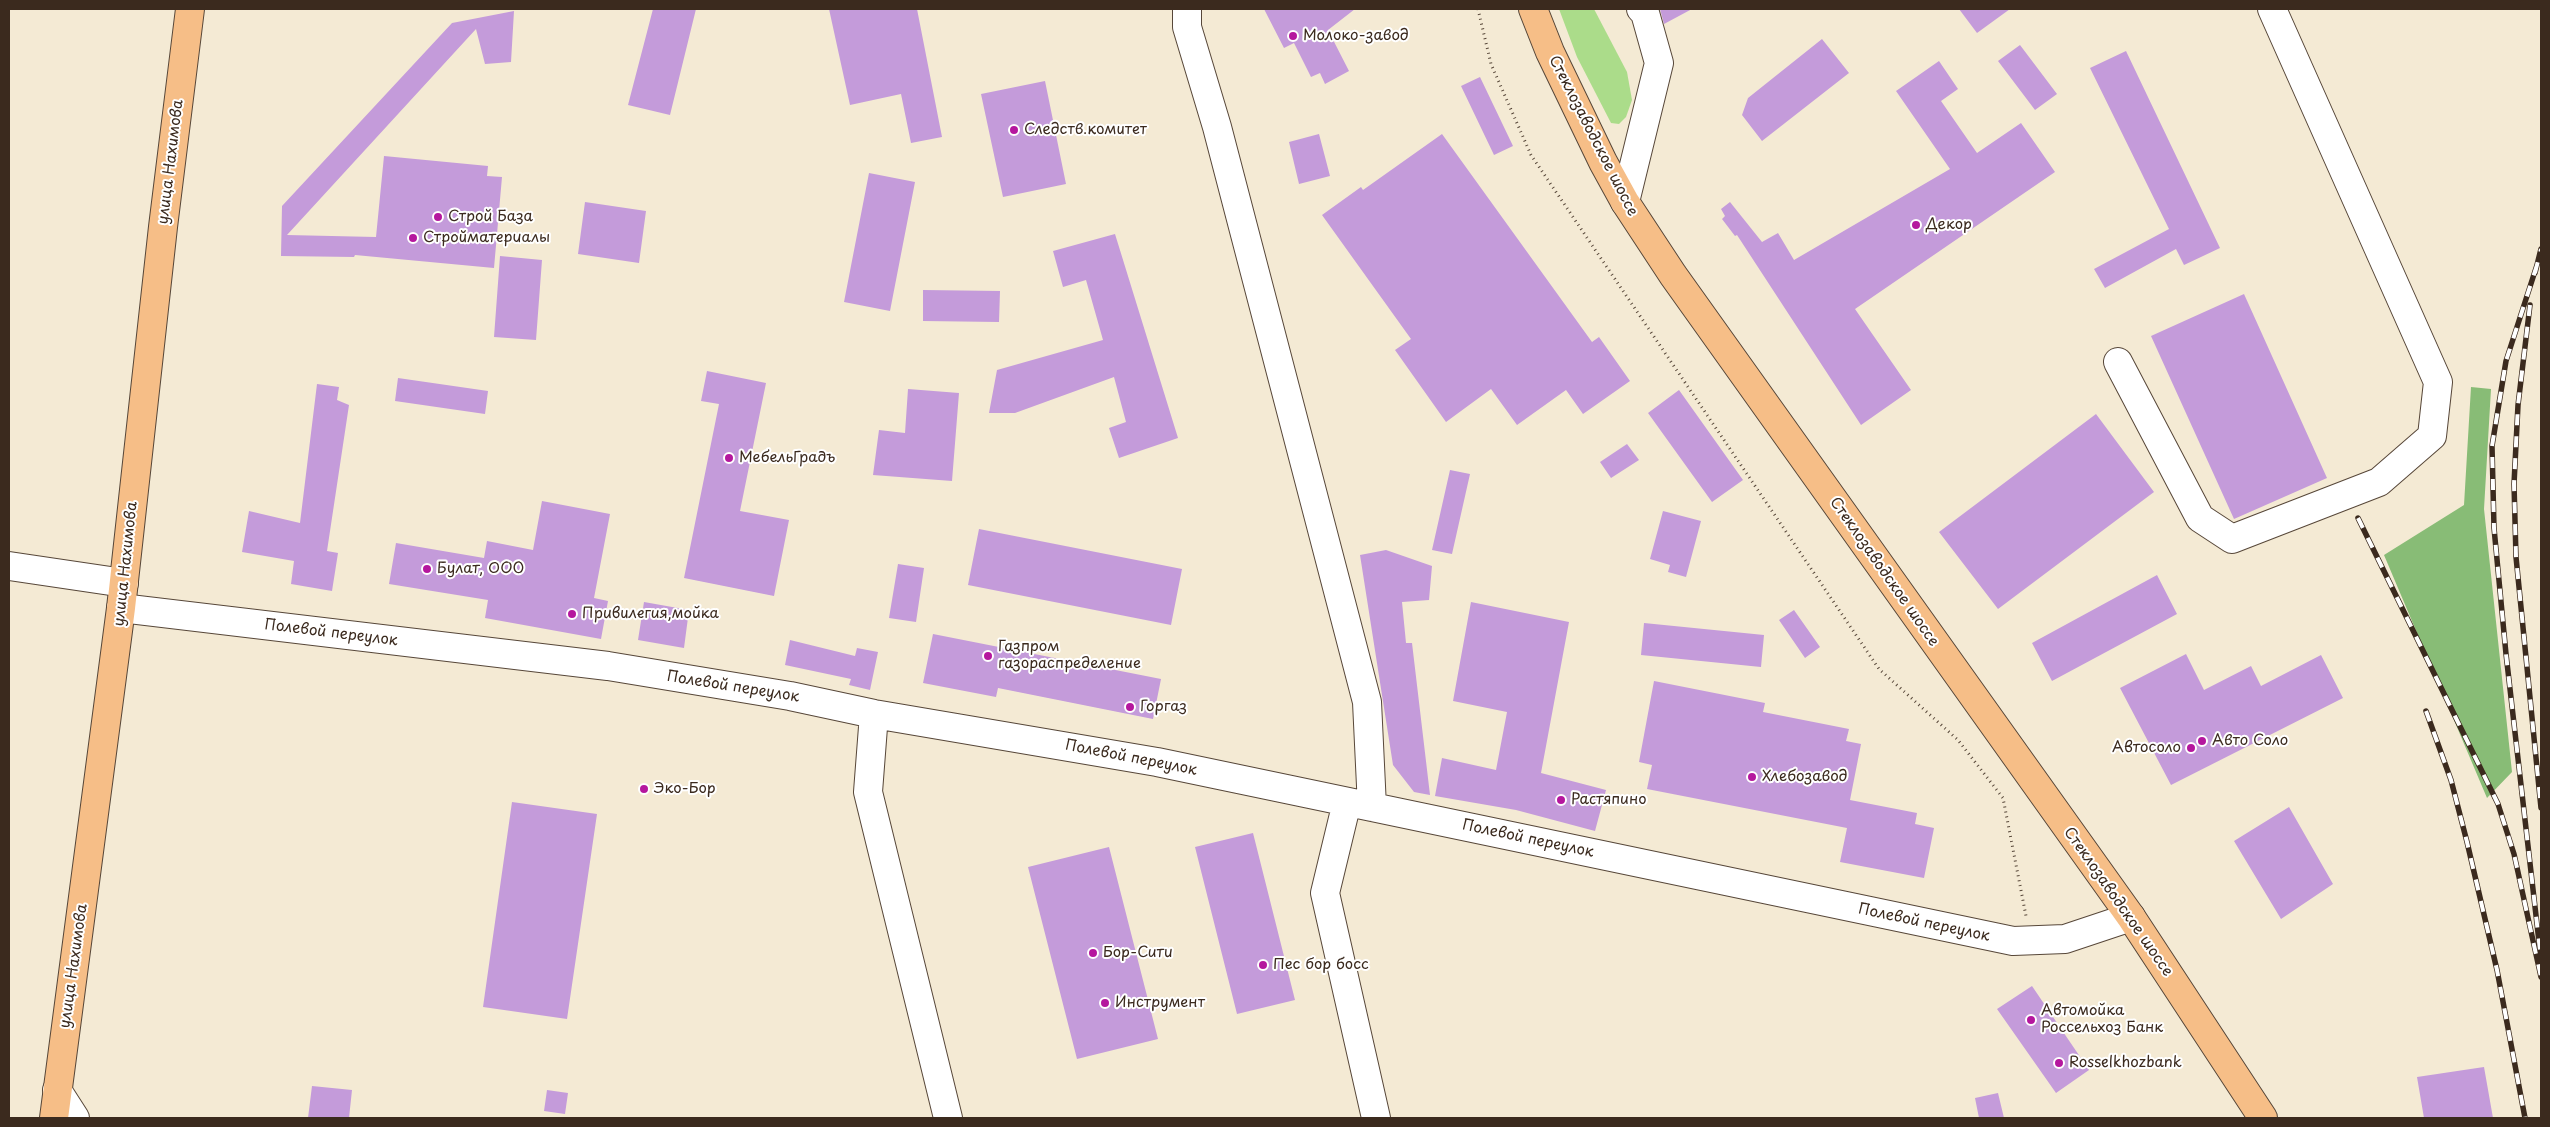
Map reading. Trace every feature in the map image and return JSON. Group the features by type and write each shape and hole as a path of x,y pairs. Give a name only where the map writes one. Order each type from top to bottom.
{"main road":[{"name":"улица Нахимова","path":"54,1118 123,595 163,227 190,9"},
{"name":"Стеклозаводское шоссе","path":"1533,9 1572,100 1625,202 1673,275 2130,917 2263,1118"}],"street":[{"path":"1187,9 1187,27 1217,127 1367,702 1359,804 1325,893 1376,1118"},
{"path":"1625,202 1659,63 1645,13 1641,9"},
{"path":"2118,362 2200,518 2232,538 2379,482 2432,436 2438,382 2272,9"},
{"name":"Полевой переулок","path":"9,566 123,595 608,666 790,696 874,714 1148,760 2013,941 2065,939 2130,917"},
{"path":"874,714 868,792 948,1118"},
{"path":"58,1090 75,1118"}],"path":[{"path":"1478,9 1492,64 1531,155 1879,669 1958,740 2003,798 2031,940"}],"green space":[{"path":"1559,9 1594,9 1627,72 1632,100 1626,117 1619,124 1611,123 1577,57"},
{"path":"2471,387 2491,389 2484,509 2512,772 2487,798 2384,555 2464,505"}],"building":[{"path":"653,9 696,9 670,115 628,105"},
{"path":"829,9 917,9 942,137 911,143 901,94 850,105"},
{"path":"1264,9 1355,9 1328,30 1349,71 1325,84 1320,73 1311,77 1294,43 1284,48"},
{"path":"1660,9 1692,9 1664,24"},
{"path":"1959,9 2010,9 1977,33"},
{"path":"514,11 511,62 485,64 476,29 287,235 376,237 384,156 488,166 487,176 502,177 494,268 355,255 354,257 281,256 282,206 452,23"},
{"path":"1822,39 1849,73 1762,141 1742,115 1748,98"},
{"path":"2020,45 2057,94 2035,110 1998,61"},
{"path":"2126,51 2220,248 2184,265 2176,249 2105,288 2094,269 2169,229 2090,68"},
{"name":"Декор","path":"1939,61 1958,89 1941,101 1977,153 2021,123 2055,172 1855,309 1911,390 1861,425 1737,235 1735,236 1722,219 1725,216 1721,209 1730,202 1762,242 1778,233 1794,260 1950,169 1896,91"},
{"path":"1480,77 1513,146 1494,155 1461,86"},
{"path":"1045,81 1066,184 1003,197 981,94"},
{"path":"1319,134 1330,176 1299,184 1289,142"},
{"path":"1442,134 1592,342 1599,337 1630,381 1583,414 1566,390 1517,425 1491,389 1446,422 1395,350 1411,339 1322,215 1361,187 1363,190"},
{"path":"869,173 915,182 890,311 844,302"},
{"path":"585,202 646,211 639,263 578,254"},
{"path":"1115,234 1178,438 1119,458 1109,428 1126,422 1114,377 1015,413 989,413 997,370 1103,340 1086,280 1063,287 1053,251"},
{"path":"500,256 542,260 536,340 494,337"},
{"path":"923,290 1000,291 999,322 923,321"},
{"path":"2244,294 2327,478 2234,519 2151,336"},
{"name":"МебельГрадъ","path":"707,371 766,383 740,511 789,520 774,596 684,578 719,404 701,401"},
{"path":"398,378 488,391 485,414 395,401"},
{"path":"317,384 339,387 337,400 349,405 327,551 338,553 332,591 291,584 294,561 242,552 249,511 300,523"},
{"path":"908,389 959,393 952,481 873,475 879,430 905,433"},
{"path":"1679,390 1743,480 1712,502 1648,413"},
{"path":"2096,414 2154,492 1998,609 1939,532"},
{"path":"1627,444 1639,460 1611,478 1600,462"},
{"path":"1450,470 1470,474 1452,554 1432,550"},
{"path":"542,501 610,514 594,598 608,601 601,639 485,618 488,600 389,584 396,543 484,558 487,541 533,550"},
{"path":"1663,511 1701,521 1686,577 1668,572 1670,565 1650,559"},
{"path":"979,529 1182,569 1171,625 968,585"},
{"path":"1386,550 1432,566 1429,600 1402,602 1406,643 1412,643 1430,795 1414,792 1393,765 1360,555"},
{"path":"898,564 924,568 916,622 889,618"},
{"path":"2157,575 2177,614 2052,681 2032,643"},
{"path":"644,602 689,610 684,648 638,640"},
{"path":"1471,602 1569,622 1541,773 1606,790 1595,831 1516,810 1435,796 1442,758 1496,770 1507,712 1453,701"},
{"path":"1794,610 1820,647 1805,658 1779,620"},
{"path":"1644,623 1764,635 1761,667 1641,655"},
{"name":"Газпром газораспределение","path":"933,634 1161,679 1153,719 998,688 996,697 923,683"},
{"path":"790,640 855,656 857,648 878,652 870,690 849,685 851,679 785,665"},
{"name":"Авто Соло","path":"2186,654 2204,690 2251,666 2261,686 2321,655 2343,698 2171,785 2120,688"},
{"name":"Хлебозавод","path":"1654,681 1765,703 1763,712 1849,729 1846,741 1861,744 1850,800 1917,813 1915,824 1934,828 1924,878 1840,862 1847,828 1647,789 1652,765 1639,762"},
{"path":"512,802 597,814 567,1019 483,1007"},
{"path":"2289,807 2333,884 2281,919 2234,841"},
{"path":"1253,833 1295,1000 1237,1014 1195,847"},
{"name":"Бор-Сити","path":"1109,847 1158,1039 1077,1059 1028,867"},
{"path":"2032,986 2089,1070 2056,1093 1997,1009"},
{"path":"2484,1067 2493,1118 2424,1118 2417,1077"},
{"path":"312,1086 352,1090 349,1118 308,1118"},
{"path":"547,1090 568,1093 565,1114 544,1111"},
{"path":"1998,1093 2004,1118 1979,1118 1975,1098"}],"railway":[{"path":"2535,273 2541,249"},
{"path":"2537,265 2506,361 2492,446 2494,528 2506,654 2541,959"},
{"path":"2530,305 2518,405 2514,484 2516,557 2541,808"},
{"path":"2358,518 2498,804 2514,854 2541,977"},
{"path":"2426,711 2451,780 2467,842 2497,970 2525,1118"}],"place":[{"name":"Молоко-завод","path":"1293,36"},
{"name":"Следств.комитет","path":"1014,130"},
{"name":"Строй База","path":"438,217"},
{"name":"Декор","path":"1916,225"},
{"name":"Стройматериалы","path":"413,238"},
{"name":"МебельГрадъ","path":"729,458"},
{"name":"Булат, ООО","path":"427,569"},
{"name":"Привилегия,мойка","path":"572,614"},
{"name":"Газпром газораспределение","path":"988,656"},
{"name":"Горгаз","path":"1130,707"},
{"name":"Авто Соло","path":"2202,741"},
{"name":"Автосоло","path":"2191,748"},
{"name":"Хлебозавод","path":"1752,777"},
{"name":"Эко-Бор","path":"644,789"},
{"name":"Растяпино","path":"1561,800"},
{"name":"Бор-Сити","path":"1093,953"},
{"name":"Пес бор босс","path":"1263,965"},
{"name":"Инструмент","path":"1105,1003"},
{"name":"Автомойка Россельхоз Банк","path":"2031,1020"},
{"name":"Rosselkhozbank","path":"2059,1063"}]}
